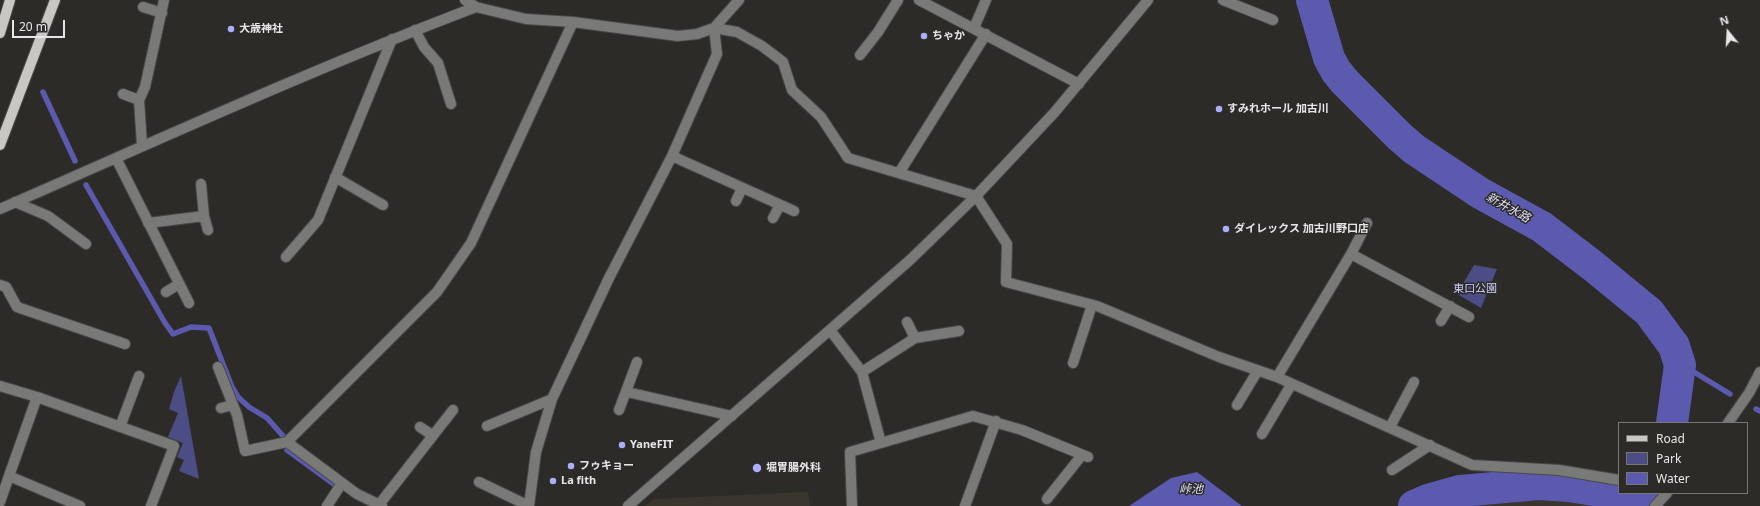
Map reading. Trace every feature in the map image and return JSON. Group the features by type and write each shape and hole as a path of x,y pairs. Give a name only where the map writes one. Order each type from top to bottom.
{"main road":[{"path":"0,33 10,0"},
{"path":"0,145 55,0"}],"street":[{"path":"142,145 139,100 145,87 164,0"},
{"path":"465,0 476,7 526,19 572,22 678,36 697,34 714,28 739,0"},
{"path":"860,55 878,32 898,0"},
{"path":"920,0 1079,84"},
{"path":"974,28 986,0"},
{"path":"628,506 910,260 976,196 1079,84 1148,0"},
{"path":"1223,0 1273,20"},
{"path":"143,7 162,12"},
{"path":"0,209 142,145 392,39 476,7"},
{"path":"218,367 233,405 245,451 287,442 437,292 457,264 471,243 572,22"},
{"path":"479,482 529,506 536,452 552,399 609,278 672,156 717,54 714,28"},
{"path":"714,28 737,32 762,46 783,62 792,90 821,117 848,158 976,196 1007,244 1006,282 1092,304 1155,332 1257,372 1277,377 1291,385 1390,427 1472,465 1559,470 1618,480"},
{"path":"415,30 424,47 438,63 451,104"},
{"path":"899,173 986,34"},
{"path":"286,257 318,220 392,39"},
{"path":"123,94 139,100"},
{"path":"672,156 794,211"},
{"path":"116,158 189,304"},
{"path":"335,177 383,204"},
{"path":"201,184 204,216 208,230"},
{"path":"736,201 742,188"},
{"path":"15,202 48,216 86,244"},
{"path":"773,218 780,205"},
{"path":"148,223 204,216"},
{"path":"1277,377 1351,254 1367,223"},
{"path":"1351,254 1469,317"},
{"path":"166,292 179,284"},
{"path":"0,285 6,286 17,307 125,344"},
{"path":"1073,363 1092,304"},
{"path":"1441,321 1450,306"},
{"path":"907,322 915,338"},
{"path":"830,330 862,372 881,443"},
{"path":"862,372 915,338 959,331"},
{"path":"619,410 637,362"},
{"path":"1237,405 1257,372"},
{"path":"1729,422 1749,393 1760,372"},
{"path":"120,427 139,376"},
{"path":"1390,427 1414,382"},
{"path":"1262,434 1291,385"},
{"path":"0,386 37,397 174,446 151,506"},
{"path":"627,392 732,416"},
{"path":"0,502 37,397"},
{"path":"487,426 552,399"},
{"path":"220,408 233,405"},
{"path":"287,442 357,494 379,505 432,435 453,410"},
{"path":"852,506 850,452 973,416 1022,430 1085,456 1047,499"},
{"path":"965,506 996,422"},
{"path":"420,427 432,435"},
{"path":"1392,470 1430,445"},
{"path":"10,476 80,506"},
{"path":"327,506 342,483"},
{"path":"1655,506 1667,494"}],"shaded area":[{"path":"808,492 810,506 645,506 654,499"},
{"path":"1565,492 1620,506 1434,506 1453,498"}],"green space":[{"name":"東口公園","path":"1474,265 1497,269 1481,308 1457,294"},
{"path":"181,376 199,479 179,471 184,460 177,457 183,443 168,437 178,413 169,409"}],"water":[{"name":"峠池","path":"1197,472 1242,506 1129,506 1171,478"}],"waterway":[{"name":"新井水路","path":"1312,0 1329,58 1336,71 1399,136 1414,149 1480,193 1542,227 1649,312 1674,346 1680,365 1672,422"},
{"path":"43,92 75,161"},
{"path":"86,185 165,323 173,334 191,327 209,328 232,387 238,397 249,407 267,418 284,437"},
{"path":"1680,365 1730,394"},
{"path":"1756,409 1760,411"},
{"path":"287,450 335,485"},
{"name":"新井水路","path":"1414,506 1428,500 1460,491 1539,484 1569,486 1636,497 1640,494"}],"place":[{"name":"大歳神社","path":"231,29"},
{"name":"ちゃか","path":"924,36"},
{"name":"すみれホール 加古川","path":"1219,109"},
{"name":"ダイレックス 加古川野口店","path":"1226,229"},
{"name":"YaneFIT","path":"622,445"},
{"name":"フゥキョー","path":"571,466"},
{"name":"堀胃腸外科","path":"757,468"},
{"name":"La fith","path":"553,481"}]}
